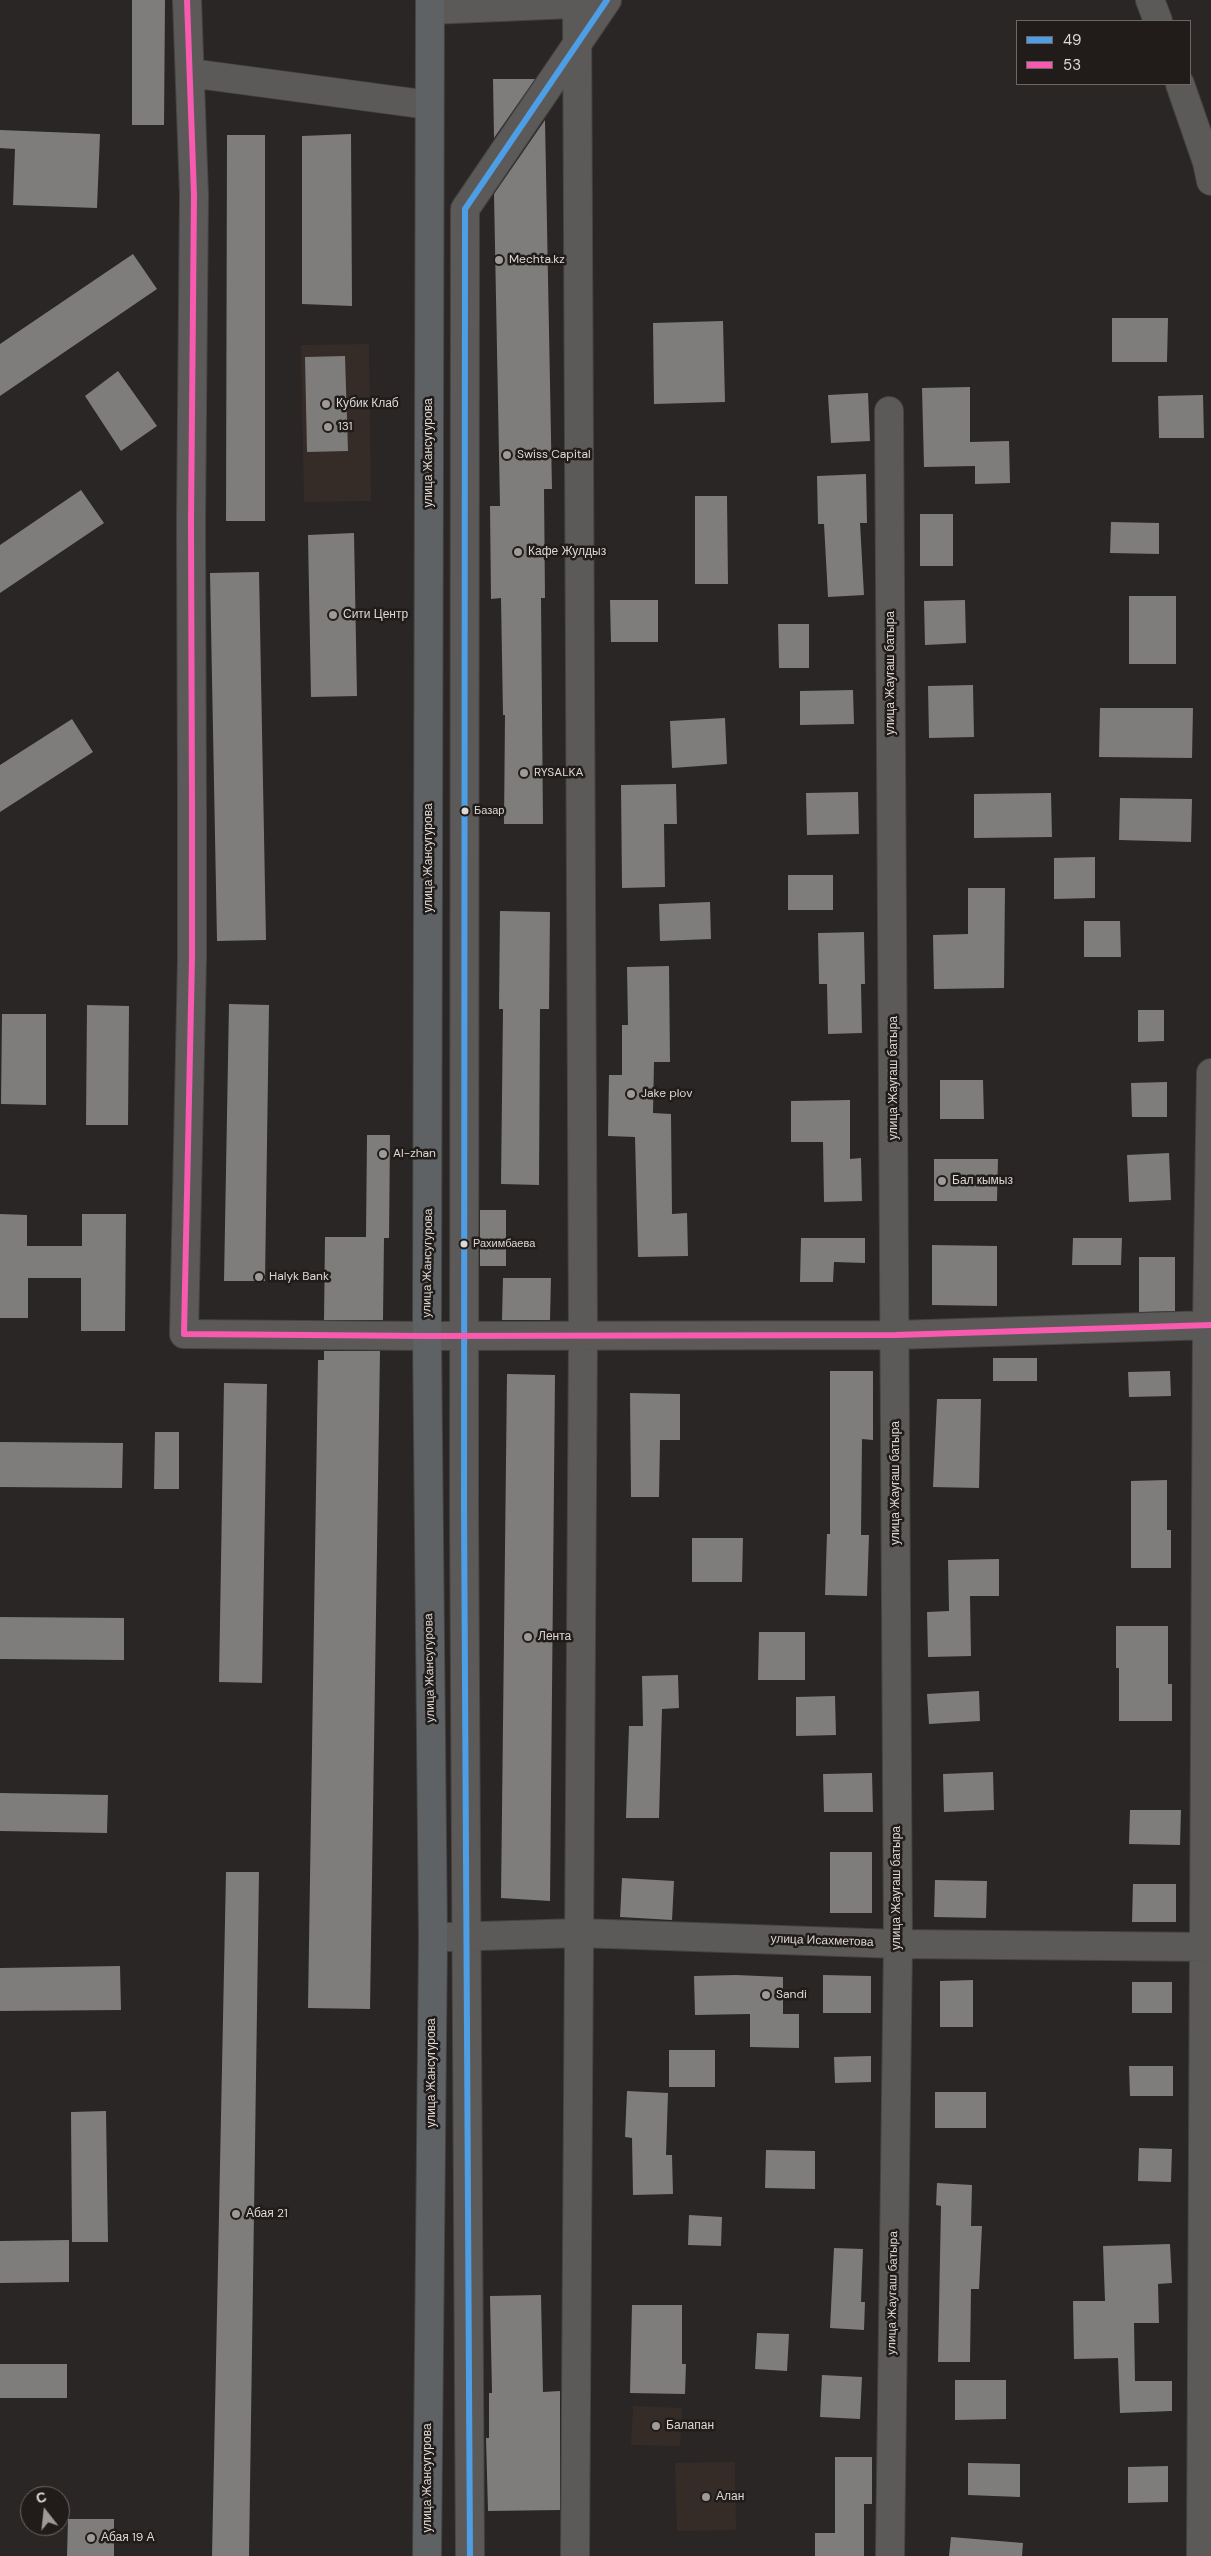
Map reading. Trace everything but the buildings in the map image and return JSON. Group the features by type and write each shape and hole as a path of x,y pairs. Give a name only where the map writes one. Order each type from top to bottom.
{"main road":[{"name":"улица Жансугурова","path":"428,2556 433,1938 427,1336 430,5"}],"street":[{"path":"187,0 194,195 190,522 192,958 184,1334 427,1336 896,1335 1209,1325"},
{"path":"470,2556 464,1516 465,209 606,0"},
{"path":"430,5 577,5 620,0"},
{"path":"1150,0 1158,20"},
{"path":"575,2556 583,1336 577,5"},
{"path":"190,73 430,105"},
{"path":"1180,85 1207,162 1211,181"},
{"name":"улица Жаугаш батыра","path":"889,411 896,1335 898,1944 890,2556"},
{"path":"1201,2556 1208,1947 1211,1073"},
{"name":"улица Исахметова","path":"433,1938 579,1933 898,1944 1208,1947"}],"shaded area":[{"path":"369,344 371,501 304,502 301,345"},
{"name":"Балапан","path":"633,2406 682,2408 680,2446 631,2445"},
{"name":"Алан","path":"735,2462 736,2530 677,2531 675,2463"}],"transit line":[{"name":"53","path":"187,0 194,195 191,522 192,958 184,1334 427,1336 896,1335 1211,1325"},
{"name":"49","path":"470,2556 464,1506 465,209 607,0"}],"place":[{"name":"Mechta.kz","path":"499,260"},
{"name":"Кубик Клаб","path":"326,404"},
{"name":"131","path":"328,427"},
{"name":"Swiss Capital","path":"507,455"},
{"name":"Кафе Жулдыз","path":"518,552"},
{"name":"Сити Центр","path":"333,615"},
{"name":"RYSALKA","path":"524,773"},
{"name":"Базар","path":"465,811"},
{"name":"Jake plov","path":"631,1094"},
{"name":"Al-zhan","path":"383,1154"},
{"name":"Бал кымыз","path":"942,1181"},
{"name":"Рахимбаева","path":"464,1244"},
{"name":"Halyk Bank","path":"259,1277"},
{"name":"Лента","path":"528,1637"},
{"name":"Sandi","path":"766,1995"},
{"name":"Абая 21","path":"236,2214"},
{"name":"Балапан","path":"656,2426"},
{"name":"Алан","path":"706,2497"},
{"name":"Абая 19 А","path":"91,2538"}]}
